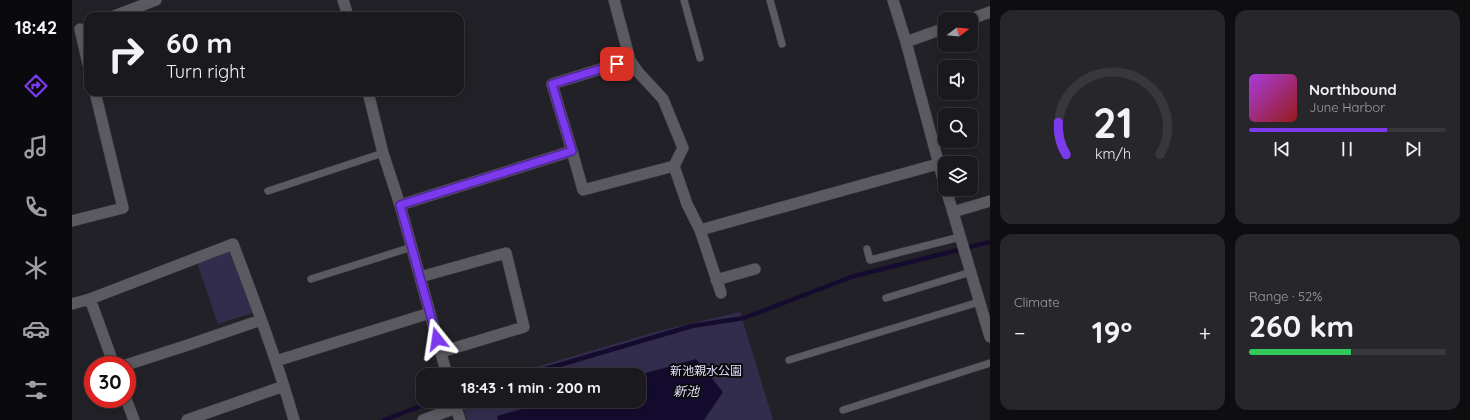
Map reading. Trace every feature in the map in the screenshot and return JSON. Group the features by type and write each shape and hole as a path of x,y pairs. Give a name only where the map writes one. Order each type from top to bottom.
{"street":[{"path":"343,0 347,12"},
{"path":"614,0 630,60 638,72 663,99 683,148 674,166 687,204 700,230 721,294"},
{"path":"700,230 938,164 906,42 893,0"},
{"path":"124,12 151,1"},
{"path":"978,16 990,12"},
{"path":"80,28 84,46"},
{"path":"906,42 938,31"},
{"path":"630,60 552,84 583,190 674,166"},
{"path":"72,221 123,208 96,96"},
{"path":"369,96 383,153 400,205 445,368"},
{"path":"400,205 572,151"},
{"path":"948,196 990,337"},
{"path":"953,212 990,201"},
{"path":"72,304 90,299 233,244 276,361 294,420"},
{"path":"420,277 506,253 524,327 441,352"},
{"path":"716,280 755,269"},
{"path":"90,299 111,356"},
{"path":"276,361 430,314"},
{"path":"136,362 188,346 261,320"},
{"path":"187,420 284,386"},
{"path":"129,408 134,420"},
{"path":"423,420 449,408"},
{"path":"456,408 460,420"}],"lane":[{"path":"684,0 700,58"},
{"path":"770,0 782,44"},
{"path":"268,192 383,153"},
{"path":"867,249 870,260 960,237"},
{"path":"311,279 412,247"},
{"path":"886,298 971,272"},
{"path":"788,360 980,302"},
{"path":"843,410 990,363"}],"green space":[{"path":"231,248 255,312 218,324 197,263"},
{"name":"新池親水公園","path":"740,312 773,420 467,420 463,408 646,408 646,368 532,368 659,331"}],"water":[{"name":"新池","path":"696,359 723,392 704,420 498,420 497,416 525,408 646,408 646,373"}],"waterway":[{"path":"549,368 692,326 744,318 854,276 990,242"},
{"path":"384,420 416,408"}],"route":[{"path":"437,339 400,205 572,151 552,84 617,64"}]}
